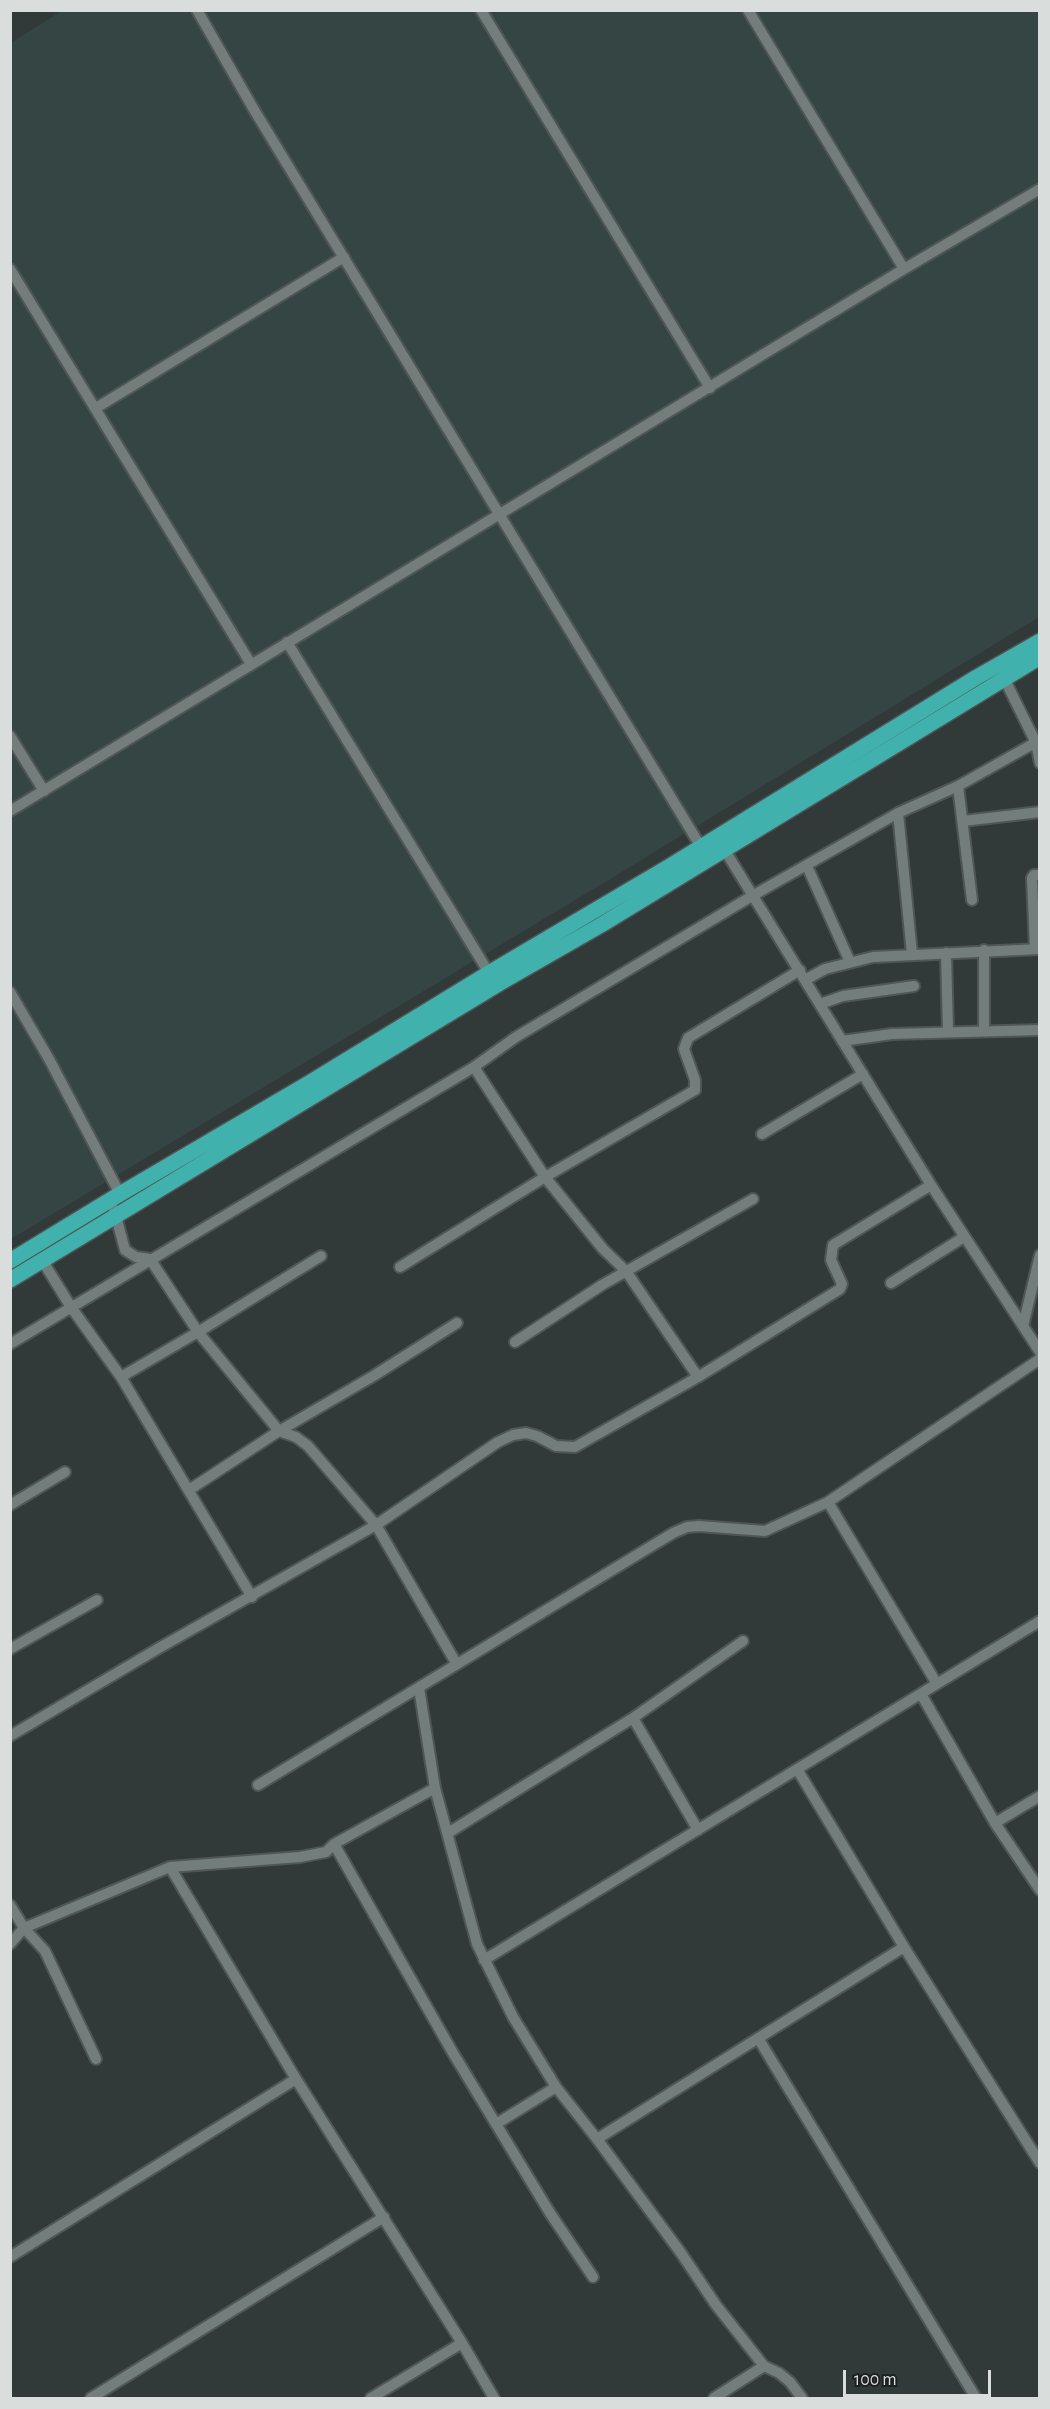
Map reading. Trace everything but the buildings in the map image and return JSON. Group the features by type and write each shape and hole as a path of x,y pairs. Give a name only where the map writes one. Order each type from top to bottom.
{"main road":[{"path":"10,1280 42,1260 116,1202 489,972 701,847 721,843 977,677 1040,641"},
{"path":"10,1261 116,1202 721,843 1040,657"}],"street":[{"path":"196,10 253,108 701,847"},
{"path":"481,10 710,388"},
{"path":"748,10 904,269"},
{"path":"10,811 904,269 1040,189"},
{"path":"96,408 344,257"},
{"path":"10,268 251,664"},
{"path":"287,642 489,972"},
{"path":"1004,678 1038,742 1040,763"},
{"path":"10,736 44,791"},
{"path":"10,1344 474,1067 516,1037 752,896 898,813 958,786 1038,742"},
{"path":"958,786 972,900"},
{"path":"963,821 1040,812"},
{"path":"898,813 912,954"},
{"path":"721,843 931,1185 1040,1352"},
{"path":"807,866 850,962"},
{"path":"400,1267 545,1177 695,1090 695,1080 684,1050 688,1038 802,975 873,957 1037,949 1032,878 1034,875 1040,875"},
{"path":"984,950 984,1031"},
{"path":"946,953 948,1032"},
{"path":"820,1005 843,996 914,986"},
{"path":"10,992 49,1059 116,1202 125,1250 136,1257 150,1259 198,1332 279,1431 296,1437 308,1446 376,1525 456,1663"},
{"path":"842,1041 892,1034 1040,1030"},
{"path":"474,1067 545,1177 603,1249 626,1270 698,1377"},
{"path":"762,1134 862,1074"},
{"path":"10,1736 159,1648 376,1525 498,1442 513,1435 526,1433 556,1446 574,1447 698,1377 840,1290 842,1284 831,1260 833,1245 931,1185"},
{"path":"515,1342 626,1270 753,1199"},
{"path":"891,1283 964,1237"},
{"path":"1023,1326 1040,1255"},
{"path":"121,1377 321,1256"},
{"path":"42,1260 71,1307 121,1377 252,1597"},
{"path":"1026,1311 1040,1312"},
{"path":"189,1490 279,1431 375,1376 457,1323"},
{"path":"258,1785 673,1533 687,1527 699,1526 765,1531 828,1502 1040,1359"},
{"path":"10,1505 65,1472"},
{"path":"828,1502 937,1684"},
{"path":"10,1649 97,1600"},
{"path":"484,1960 1040,1622"},
{"path":"448,1833 633,1718 743,1641"},
{"path":"419,1688 435,1788 477,1944 513,2017 556,2087 681,2253 716,2305 764,2366 779,2373 790,2382 802,2398"},
{"path":"921,1694 995,1823 1040,1890"},
{"path":"633,1718 698,1830"},
{"path":"797,1769 904,1947 1040,2163"},
{"path":"10,1944 24,1928 170,1867 314,1855 326,1852 334,1844 435,1788"},
{"path":"995,1823 1040,1796"},
{"path":"334,1844 496,2124 550,2213 593,2277"},
{"path":"170,1867 296,2079 384,2217 494,2398"},
{"path":"10,1905 24,1928 45,1951 96,2059"},
{"path":"597,2139 904,1947"},
{"path":"758,2038 976,2398"},
{"path":"10,2257 296,2079"},
{"path":"496,2124 556,2087"},
{"path":"92,2398 384,2217"},
{"path":"371,2398 462,2343"},
{"path":"714,2398 764,2366"}],"shaded area":[{"path":"63,10 1039,11 1039,617 617,875 11,1239 11,43"}]}
